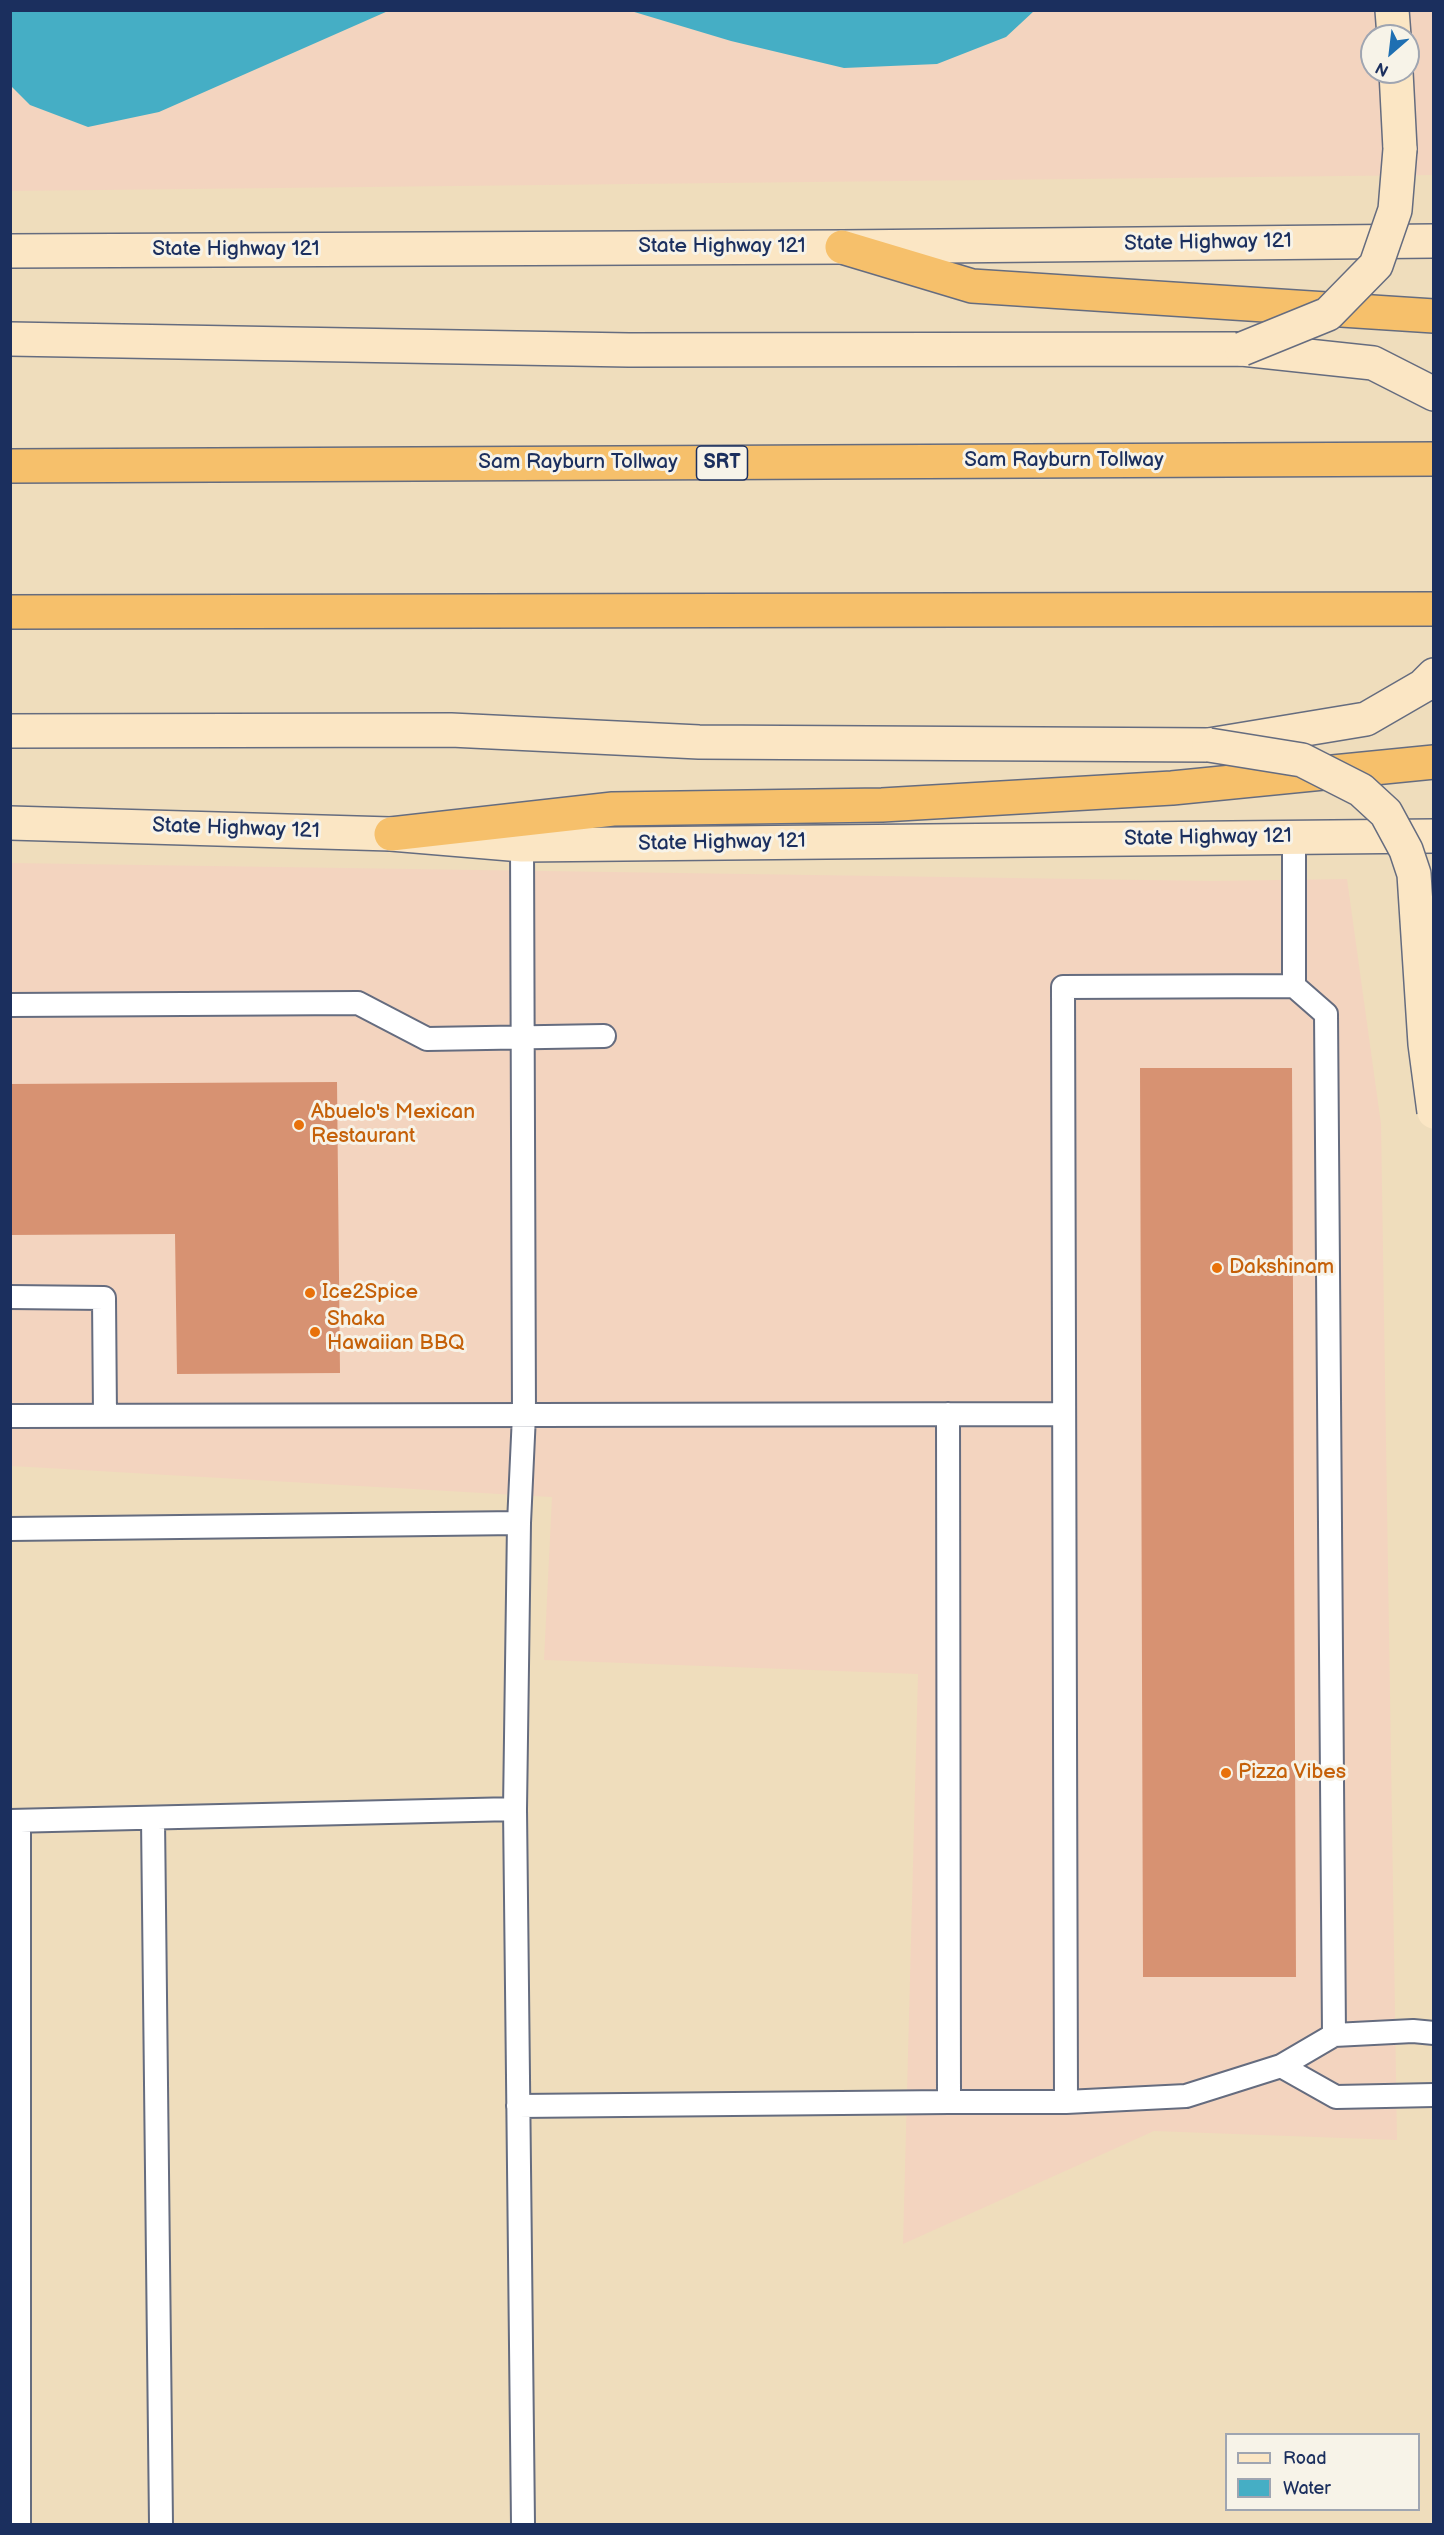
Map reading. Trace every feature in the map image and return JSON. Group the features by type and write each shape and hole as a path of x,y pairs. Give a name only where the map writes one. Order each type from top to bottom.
{"highway":[{"path":"842,247 972,286 1434,316"},
{"name":"Sam Rayburn Tollway","path":"10,466 1434,459"},
{"path":"10,612 1434,609"},
{"path":"391,834 613,809 882,806 1172,788 1434,762"}],"main road":[{"path":"1242,349 1328,314 1376,265 1395,210 1400,149 1397,84"},
{"name":"State Highway 121","path":"10,251 842,247 1434,241"},
{"path":"10,339 641,351 1242,349 1373,363 1434,394"},
{"path":"1209,745 1366,719 1423,686 1434,675"},
{"path":"10,731 451,730 699,742 1209,745 1302,760 1361,790 1386,813 1406,850 1414,874 1425,1044 1434,1112"},
{"name":"State Highway 121","path":"10,823 391,834 522,845 1434,836"}],"lane":[{"path":"1294,837 1294,986"},
{"path":"522,845 524,1415 519,1523 515,1809 523,2524"},
{"path":"1066,2102 1063,987 1294,986 1326,1014 1334,2035"},
{"path":"10,1005 358,1003 427,1039 604,1036"},
{"path":"10,1297 104,1298 105,1416"},
{"path":"948,1414 949,2102"},
{"path":"10,1416 1064,1414"},
{"path":"10,1529 519,1523"},
{"path":"18,2524 15,1821 515,1809"},
{"path":"153,1819 160,2524"},
{"path":"518,2106 1066,2102 1186,2096 1281,2066 1334,2035 1413,2031 1434,2033"},
{"path":"1281,2066 1336,2097 1434,2095"}],"shaded area":[{"path":"10,11 1433,11 1433,175 11,191"},
{"path":"10,863 1212,881 1347,879 1381,1124 1397,2140 1154,2131 903,2244 918,1674 544,1660 552,1497 11,1466"}],"water":[{"path":"1034,10 1006,37 937,64 844,68 731,41 631,11"},
{"path":"10,11 388,11 159,112 88,127 30,105 11,86"}],"building":[{"path":"1140,1068 1292,1068 1296,1977 1143,1977"},
{"path":"337,1082 340,1373 177,1374 175,1234 10,1235 10,1084"}],"place":[{"name":"Abuelo's Mexican Restaurant","path":"299,1125"},
{"name":"Dakshinam","path":"1217,1268"},
{"name":"Ice2Spice","path":"310,1293"},
{"name":"Shaka Hawaiian BBQ","path":"315,1332"},
{"name":"Pizza Vibes","path":"1226,1773"}]}
